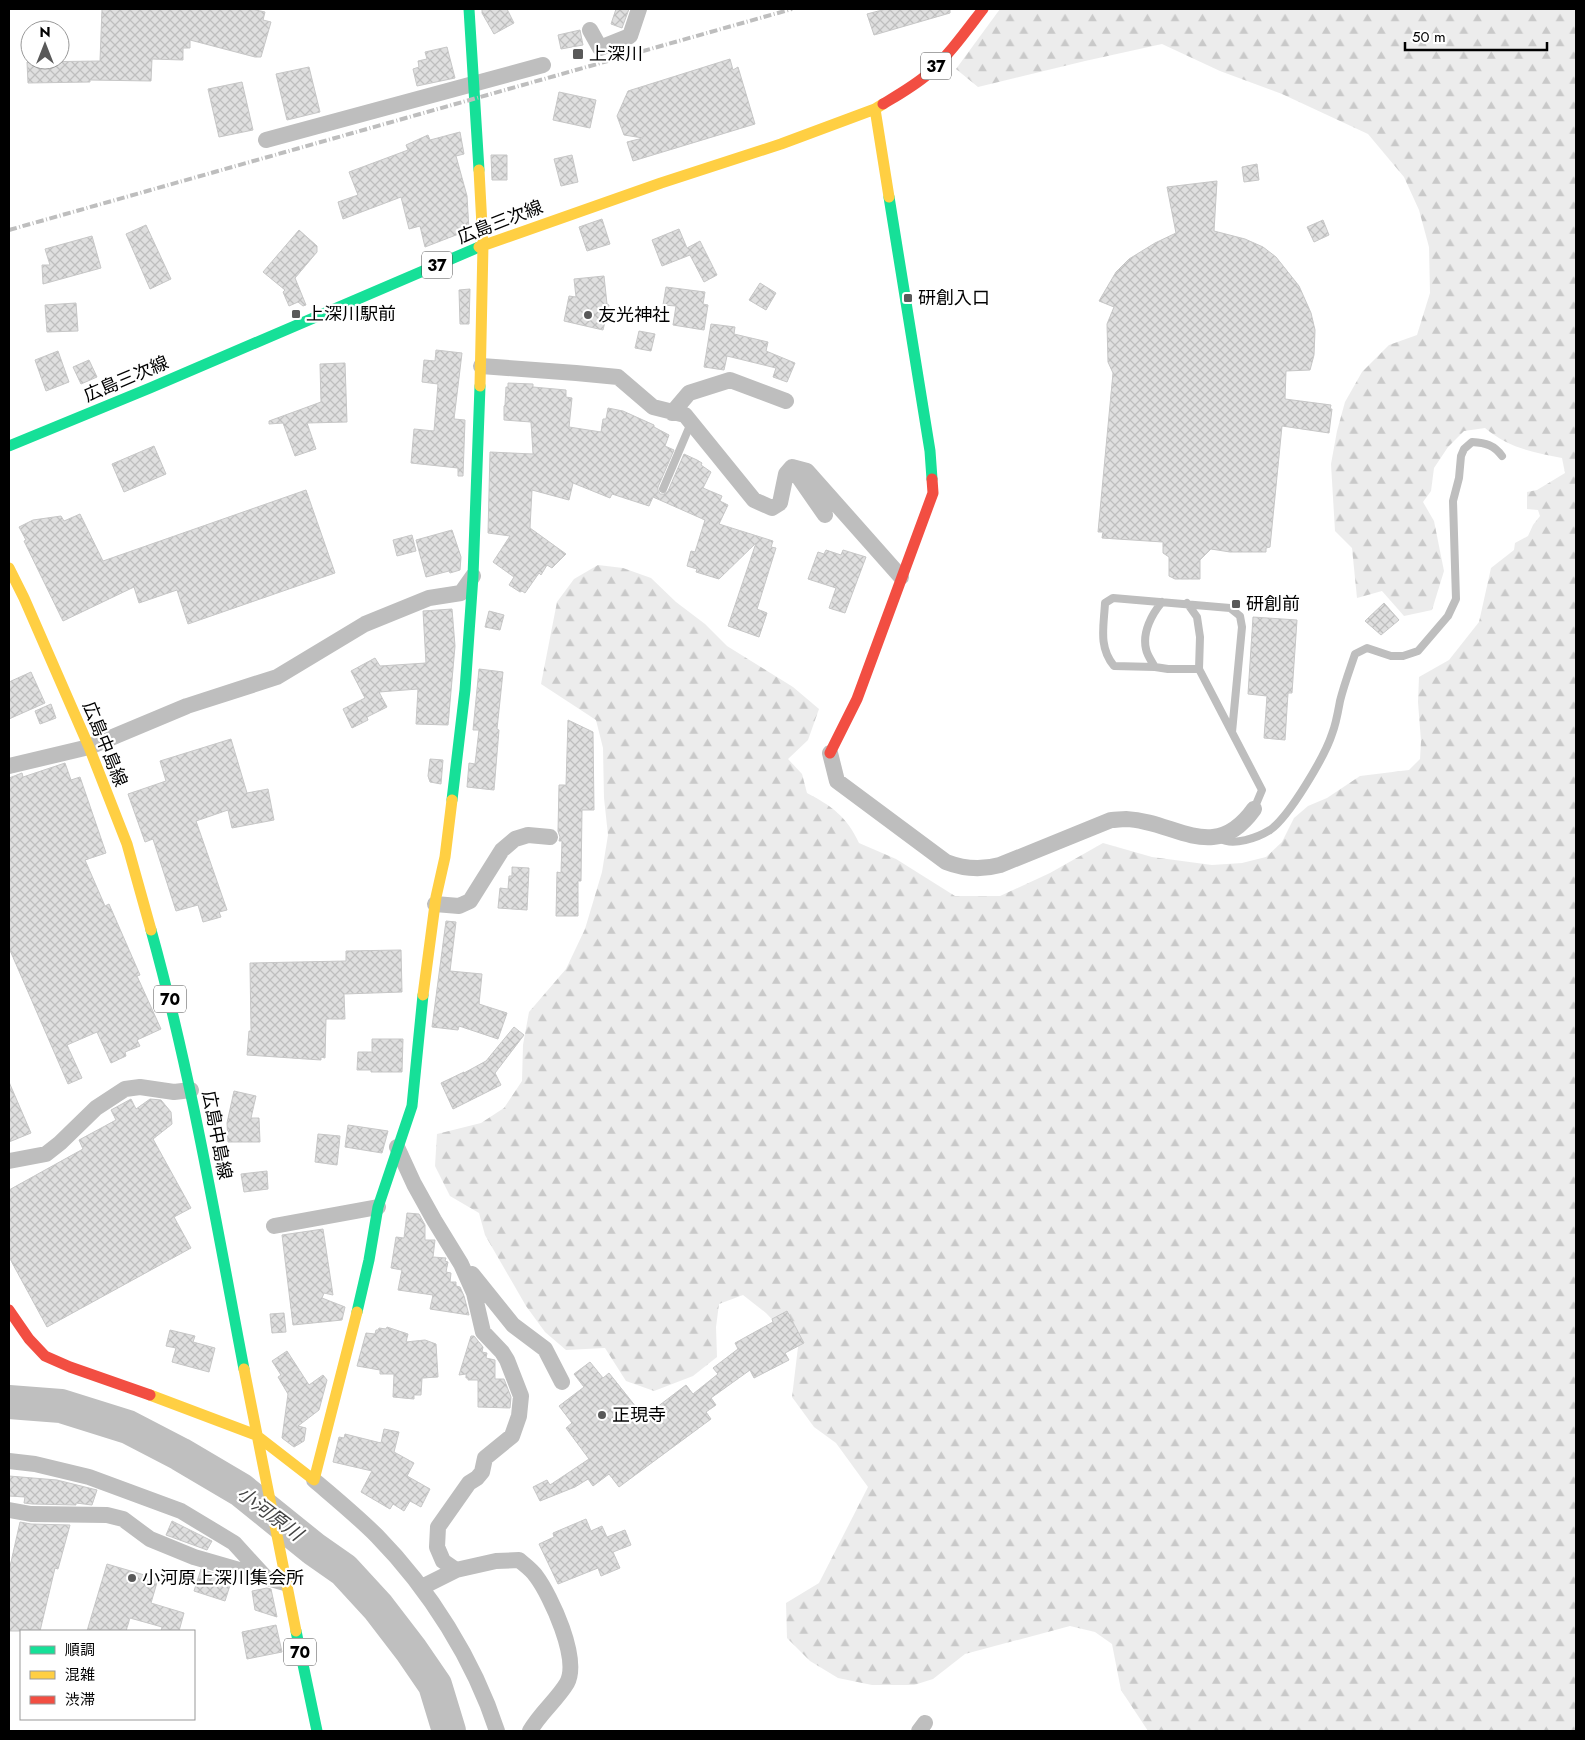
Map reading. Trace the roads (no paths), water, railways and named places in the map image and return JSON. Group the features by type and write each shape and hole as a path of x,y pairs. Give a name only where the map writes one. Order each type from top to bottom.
{"street":[{"path":"314,1480 355,1323 378,1207 412,1106 419,1023 435,904 446,857 465,690 474,576 483,245 469,9"},
{"path":"590,30 600,48 630,36 639,9"},
{"name":"広島三次線","path":"9,446 150,388 483,245 661,183 781,144 875,109 907,90 928,74 949,53 983,9"},
{"path":"266,140 543,64"},
{"path":"875,109 932,468 933,493 857,699 830,753 837,781 946,862 956,866 979,868 1000,865 1111,820 1127,819 1196,836 1216,836 1224,835 1234,829 1254,809"},
{"path":"481,366 618,377 653,407 685,415 754,500 772,508 780,503 786,474 792,467"},
{"path":"672,413 689,393 730,380 786,400"},
{"path":"792,467 806,471 901,577"},
{"path":"792,467 825,515"},
{"name":"広島中島線","path":"9,568 89,747 127,844 168,987 190,1090 284,1578 317,1731"},
{"path":"9,766 89,747 187,706 277,677 366,624 429,598 461,593 474,576"},
{"path":"435,904 459,906 470,901 502,850 515,839 528,835 550,838"},
{"path":"9,1161 46,1154 96,1108 125,1089 140,1087 174,1092 190,1090"},
{"path":"397,1147 414,1184 461,1264 474,1293 484,1332 507,1360 521,1396 519,1416 512,1436 485,1458 482,1472 477,1478 468,1483 438,1527 436,1547 443,1561 456,1570"},
{"path":"274,1226 378,1207"},
{"path":"452,1249 513,1325 544,1350 562,1382"},
{"path":"9,1310 29,1339 45,1356 70,1367 160,1398 256,1435 314,1480 376,1536 422,1587 474,1675 488,1705 497,1731"},
{"path":"9,1461 35,1464 88,1477 181,1511 234,1543 266,1578"},
{"path":"9,1510 31,1514 107,1515 123,1519 150,1540 194,1556 266,1578 284,1578"},
{"path":"422,1587 456,1570 496,1561 519,1560 535,1574 546,1592 562,1630 570,1658 570,1673 567,1682 530,1731"}],"lane":[{"path":"663,489 691,423"},
{"path":"1216,836 1226,842 1246,840 1270,830 1289,810 1319,761 1332,735 1344,685 1355,654 1367,648 1391,656 1403,656 1418,651 1448,616 1456,599 1453,501 1460,478 1460,456 1464,449 1472,442 1482,442 1495,446 1502,456"},
{"path":"1199,669 1114,666 1107,658 1103,644 1106,603 1113,598 1187,603 1230,608 1240,616 1242,627 1232,732"},
{"path":"1154,667 1146,650 1146,633 1153,613 1162,602"},
{"path":"1187,603 1197,617 1200,637 1198,652 1199,669 1262,790 1254,809"}],"waterway":[{"name":"小河原川","path":"9,1402 61,1406 128,1427 180,1454 241,1490 314,1549 344,1570 378,1607 435,1685 449,1731"}],"railway":[{"path":"9,230 792,9"}],"place":[{"name":"上深川","path":"578,54"},
{"name":"研創入口","path":"908,298"},
{"name":"上深川駅前","path":"296,314"},
{"name":"友光神社","path":"588,315"},
{"name":"研創前","path":"1236,604"},
{"name":"正現寺","path":"602,1415"},
{"name":"小河原上深川集会所","path":"132,1578"}]}
